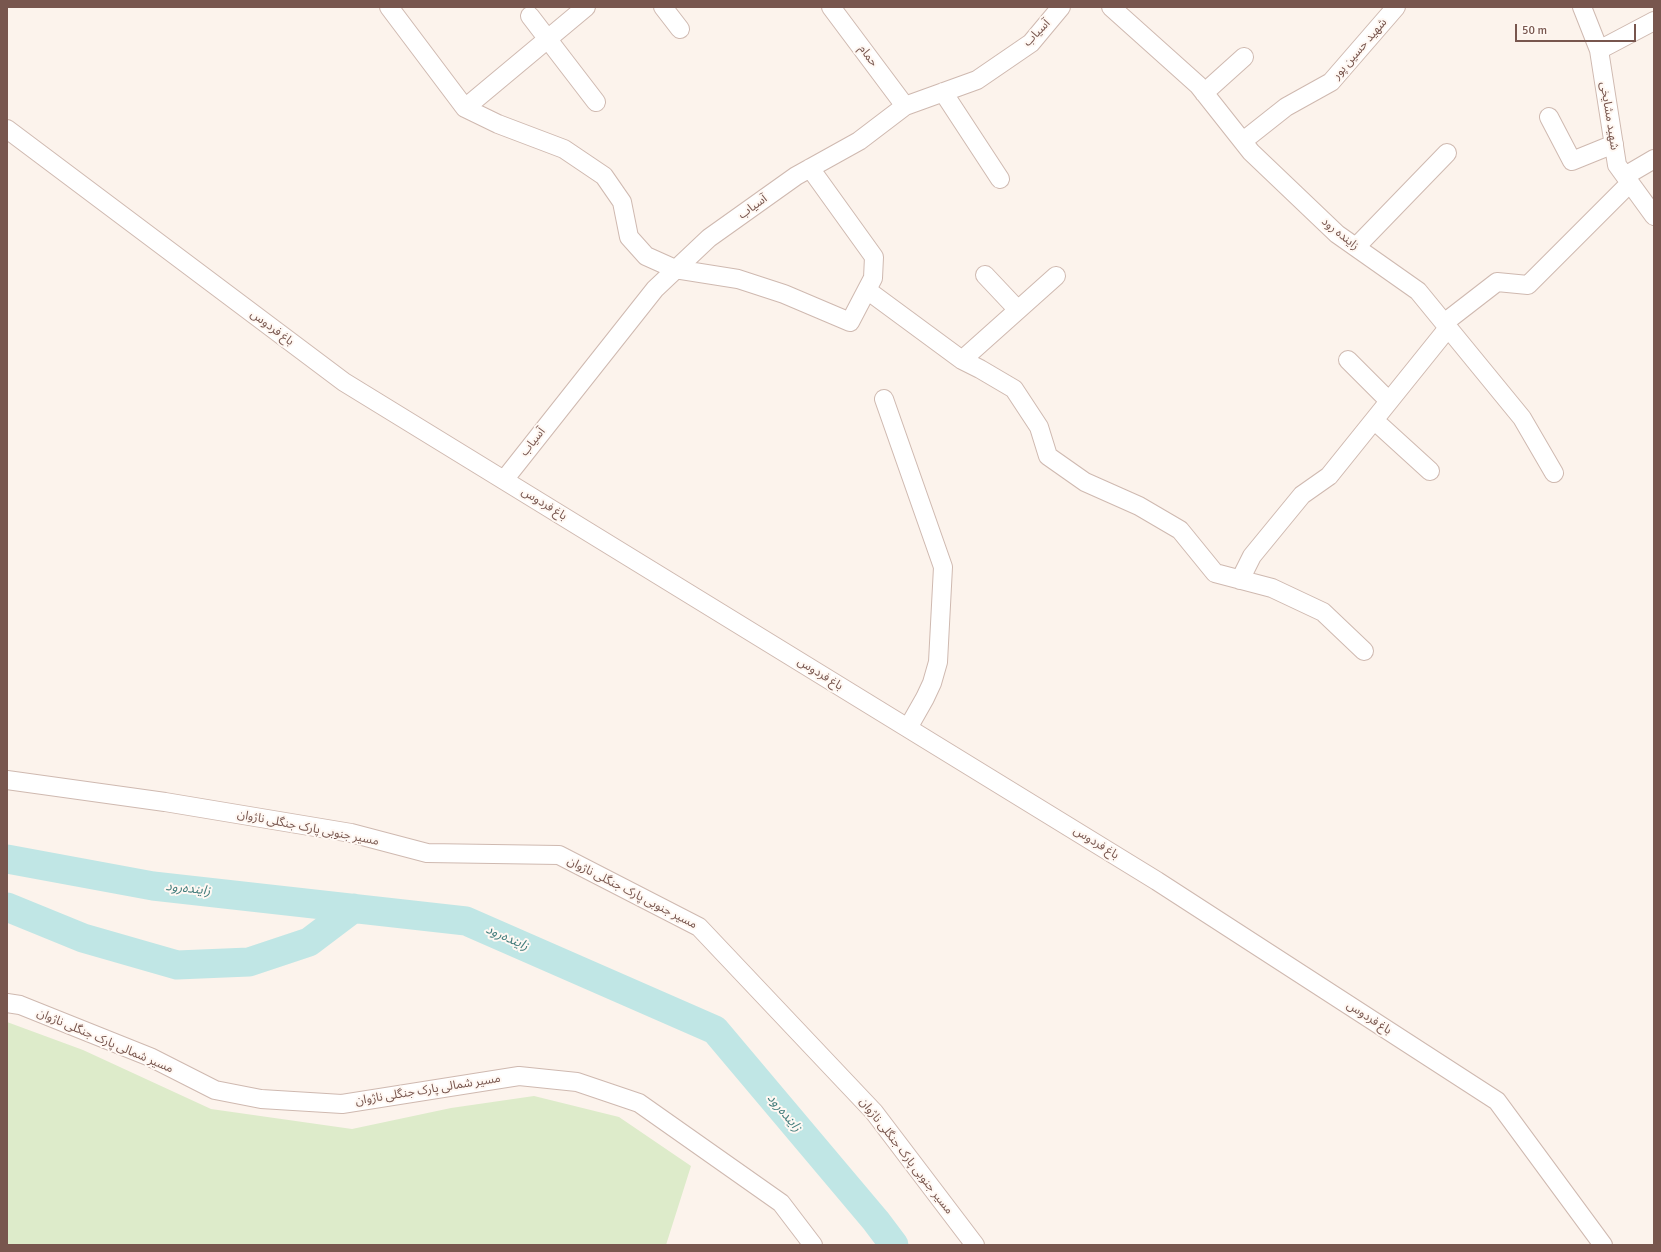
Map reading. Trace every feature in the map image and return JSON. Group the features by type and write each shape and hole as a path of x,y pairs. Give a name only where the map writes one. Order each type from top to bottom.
{"street":[{"path":"389,7 465,108 498,124 564,149 604,176 622,202 629,237 646,256 675,269 738,279 784,294 850,322 873,278 874,257 810,168"},
{"path":"465,108 586,7"},
{"path":"663,7 680,29"},
{"name":"حمام","path":"831,7 905,106"},
{"name":"آسیاب","path":"504,480 655,289 710,238 796,176 859,141 905,106 977,80 1031,43 1061,7"},
{"name":"زاینده رود","path":"1111,7 1198,85 1251,152 1337,234 1418,291 1522,418 1554,473"},
{"name":"شهید حسین پور","path":"1243,141 1286,107 1331,82 1396,7"},
{"name":"شهید مشایخی","path":"1582,7 1599,50 1617,165 1654,216"},
{"path":"530,16 596,102"},
{"path":"1599,50 1654,21"},
{"path":"1204,93 1244,57"},
{"path":"943,92 1000,179"},
{"path":"1549,117 1572,161 1614,144"},
{"name":"باغ فردوس","path":"7,129 344,382 1157,880 1497,1102 1603,1245"},
{"path":"1356,247 1447,153"},
{"path":"1240,580 1252,556 1302,495 1329,476 1389,402 1446,326 1497,282 1528,285 1627,179 1654,159"},
{"path":"985,275 1018,310"},
{"path":"962,360 1056,276"},
{"path":"867,290 962,360 1014,389 1039,428 1048,456 1085,482 1139,506 1180,530 1215,573 1272,588 1323,612 1364,651"},
{"path":"1348,360 1389,402"},
{"path":"884,399 943,567 938,662 932,683 908,728"},
{"path":"1374,420 1430,471"},
{"name":"مسیر جنوبی پارک جنگلی ناژوان","path":"7,780 165,802 352,833 427,853 559,855 700,927 874,1112 976,1245"},
{"name":"مسیر شمالی پارک جنگلی ناژوان","path":"7,1003 20,1005 150,1058 215,1090 261,1099 342,1104 519,1076 577,1082 639,1103 780,1204 813,1245"}],"green space":[{"path":"7,1022 83,1050 211,1109 352,1129 451,1108 534,1096 619,1117 691,1166 666,1245 7,1245"}],"waterway":[{"name":"زاینده‌رود","path":"7,859 153,886 466,921 715,1030 876,1221 894,1245"},
{"path":"7,907 83,938 177,965 249,962 309,942 354,908"}]}
